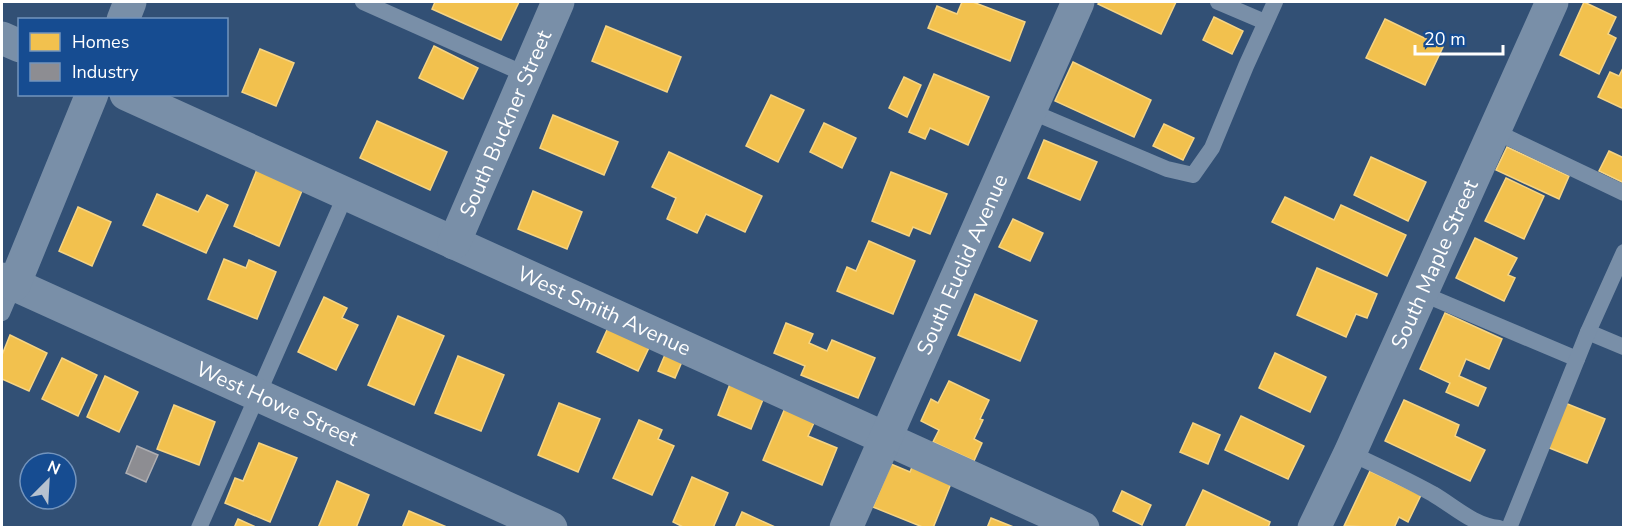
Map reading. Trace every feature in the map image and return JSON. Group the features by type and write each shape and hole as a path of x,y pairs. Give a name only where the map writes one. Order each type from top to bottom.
{"street":[{"path":"124,18 130,2"},
{"name":"South Buckner Street","path":"454,243 558,2"},
{"name":"South Euclid Avenue","path":"846,528 1078,2"},
{"name":"South Maple Street","path":"1314,528 1350,453 1552,2"},
{"path":"2,38 18,45"},
{"path":"6,292 91,96"},
{"name":"West Smith Avenue","path":"130,96 1083,528"},
{"name":"West Howe Street","path":"6,292 258,395 551,528"}],"lane":[{"path":"363,2 527,75"},
{"path":"1218,2 1265,22"},
{"path":"1030,111 1167,169 1193,175 1212,148 1275,2"},
{"path":"1494,131 1623,193"},
{"path":"199,528 346,194"},
{"path":"1509,528 1588,332 1623,252"},
{"path":"1423,290 1436,299 1577,359"},
{"path":"1588,332 1623,347"},
{"path":"1350,453 1433,494 1468,518 1499,528"}],"building: Homes":[{"path":"435,2 519,2 501,40 432,9"},
{"path":"962,2 973,2 1025,22 1010,61 928,28 937,6 957,14"},
{"path":"1100,2 1176,2 1161,34 1098,4"},
{"path":"1584,2 1616,17 1608,34 1616,38 1599,74 1560,55"},
{"path":"1214,17 1243,31 1232,54 1203,40"},
{"path":"1385,19 1443,47 1425,85 1366,58"},
{"path":"606,26 681,57 667,92 592,61"},
{"path":"434,46 478,68 463,99 419,78"},
{"path":"260,49 294,63 276,106 242,92"},
{"path":"1073,62 1151,100 1134,137 1055,101"},
{"path":"1624,66 1624,109 1598,97 1610,72 1619,76"},
{"path":"934,74 989,97 968,145 930,128 925,139 909,132"},
{"path":"904,77 921,85 907,117 889,108"},
{"path":"771,95 804,110 778,162 746,146"},
{"path":"553,115 618,142 604,175 540,148"},
{"path":"377,121 447,152 430,190 360,158"},
{"path":"824,123 856,138 842,168 810,152"},
{"path":"1164,124 1194,138 1183,160 1153,146"},
{"path":"1044,140 1097,162 1080,200 1028,178"},
{"path":"1507,147 1569,176 1559,199 1496,170"},
{"path":"1609,151 1624,158 1624,183 1599,171"},
{"path":"669,152 762,196 745,232 706,214 697,233 667,219 676,198 652,187"},
{"path":"1371,157 1426,182 1408,221 1354,195"},
{"path":"258,167 304,186 279,246 234,226"},
{"path":"891,172 947,194 930,234 913,227 909,236 872,221"},
{"path":"1506,178 1544,196 1524,239 1485,221"},
{"path":"533,191 582,212 567,249 518,229"},
{"path":"157,194 198,212 207,195 228,205 206,253 143,225"},
{"path":"1285,197 1334,220 1341,205 1406,235 1387,276 1272,222"},
{"path":"78,207 111,222 92,266 59,251"},
{"path":"1013,219 1043,233 1030,261 999,247"},
{"path":"1475,238 1517,258 1508,275 1515,278 1504,301 1456,278"},
{"path":"869,241 915,261 893,314 837,291 847,267 856,271"},
{"path":"224,259 246,268 249,260 276,272 257,319 208,299"},
{"path":"1317,268 1377,294 1367,318 1356,314 1346,337 1297,315"},
{"path":"975,294 1037,321 1020,361 958,335"},
{"path":"324,297 347,308 342,318 358,325 336,370 298,352"},
{"path":"1445,313 1502,339 1489,369 1466,359 1459,376 1486,388 1478,406 1446,392 1450,383 1420,369"},
{"path":"398,316 444,336 414,405 368,385"},
{"path":"612,319 653,339 638,371 597,352"},
{"path":"786,323 813,334 809,343 827,351 832,340 875,358 858,398 801,375 805,366 774,353"},
{"path":"10,335 47,353 29,391 2,379 2,355"},
{"path":"667,350 684,357 675,378 658,371"},
{"path":"1275,353 1326,377 1310,412 1259,388"},
{"path":"458,356 504,375 481,431 435,413"},
{"path":"62,358 97,375 78,416 42,399"},
{"path":"105,376 138,392 119,432 87,417"},
{"path":"949,381 989,400 974,439 982,443 974,461 933,442 939,430 921,421 931,399 938,403"},
{"path":"730,384 764,397 751,429 718,415"},
{"path":"1404,400 1459,425 1455,436 1485,450 1470,481 1385,441"},
{"path":"788,401 818,414 808,436 837,448 822,485 763,460"},
{"path":"559,403 600,419 578,472 538,455"},
{"path":"1565,403 1605,419 1587,463 1547,447"},
{"path":"174,405 215,422 199,465 157,449"},
{"path":"1241,416 1304,446 1288,479 1225,450"},
{"path":"639,420 662,430 658,439 674,446 652,495 613,478"},
{"path":"1193,423 1220,435 1208,464 1180,452"},
{"path":"259,443 297,458 270,522 225,503 235,478 243,481"},
{"path":"917,455 956,471 933,528 925,528 873,507 891,464 910,472"},
{"path":"1370,471 1421,495 1408,522 1399,517 1394,528 1344,526"},
{"path":"692,477 728,493 713,528 685,528 673,522"},
{"path":"337,481 369,495 356,528 318,528"},
{"path":"1203,490 1270,522 1268,528 1185,528"},
{"path":"1122,491 1151,505 1142,525 1113,511"},
{"path":"409,511 449,528 402,528"},
{"path":"742,512 775,527 735,528"},
{"path":"991,518 1016,528 987,528"},
{"path":"238,519 258,528 234,528"}],"building: Industry":[{"path":"137,446 158,455 146,482 126,473"}]}
